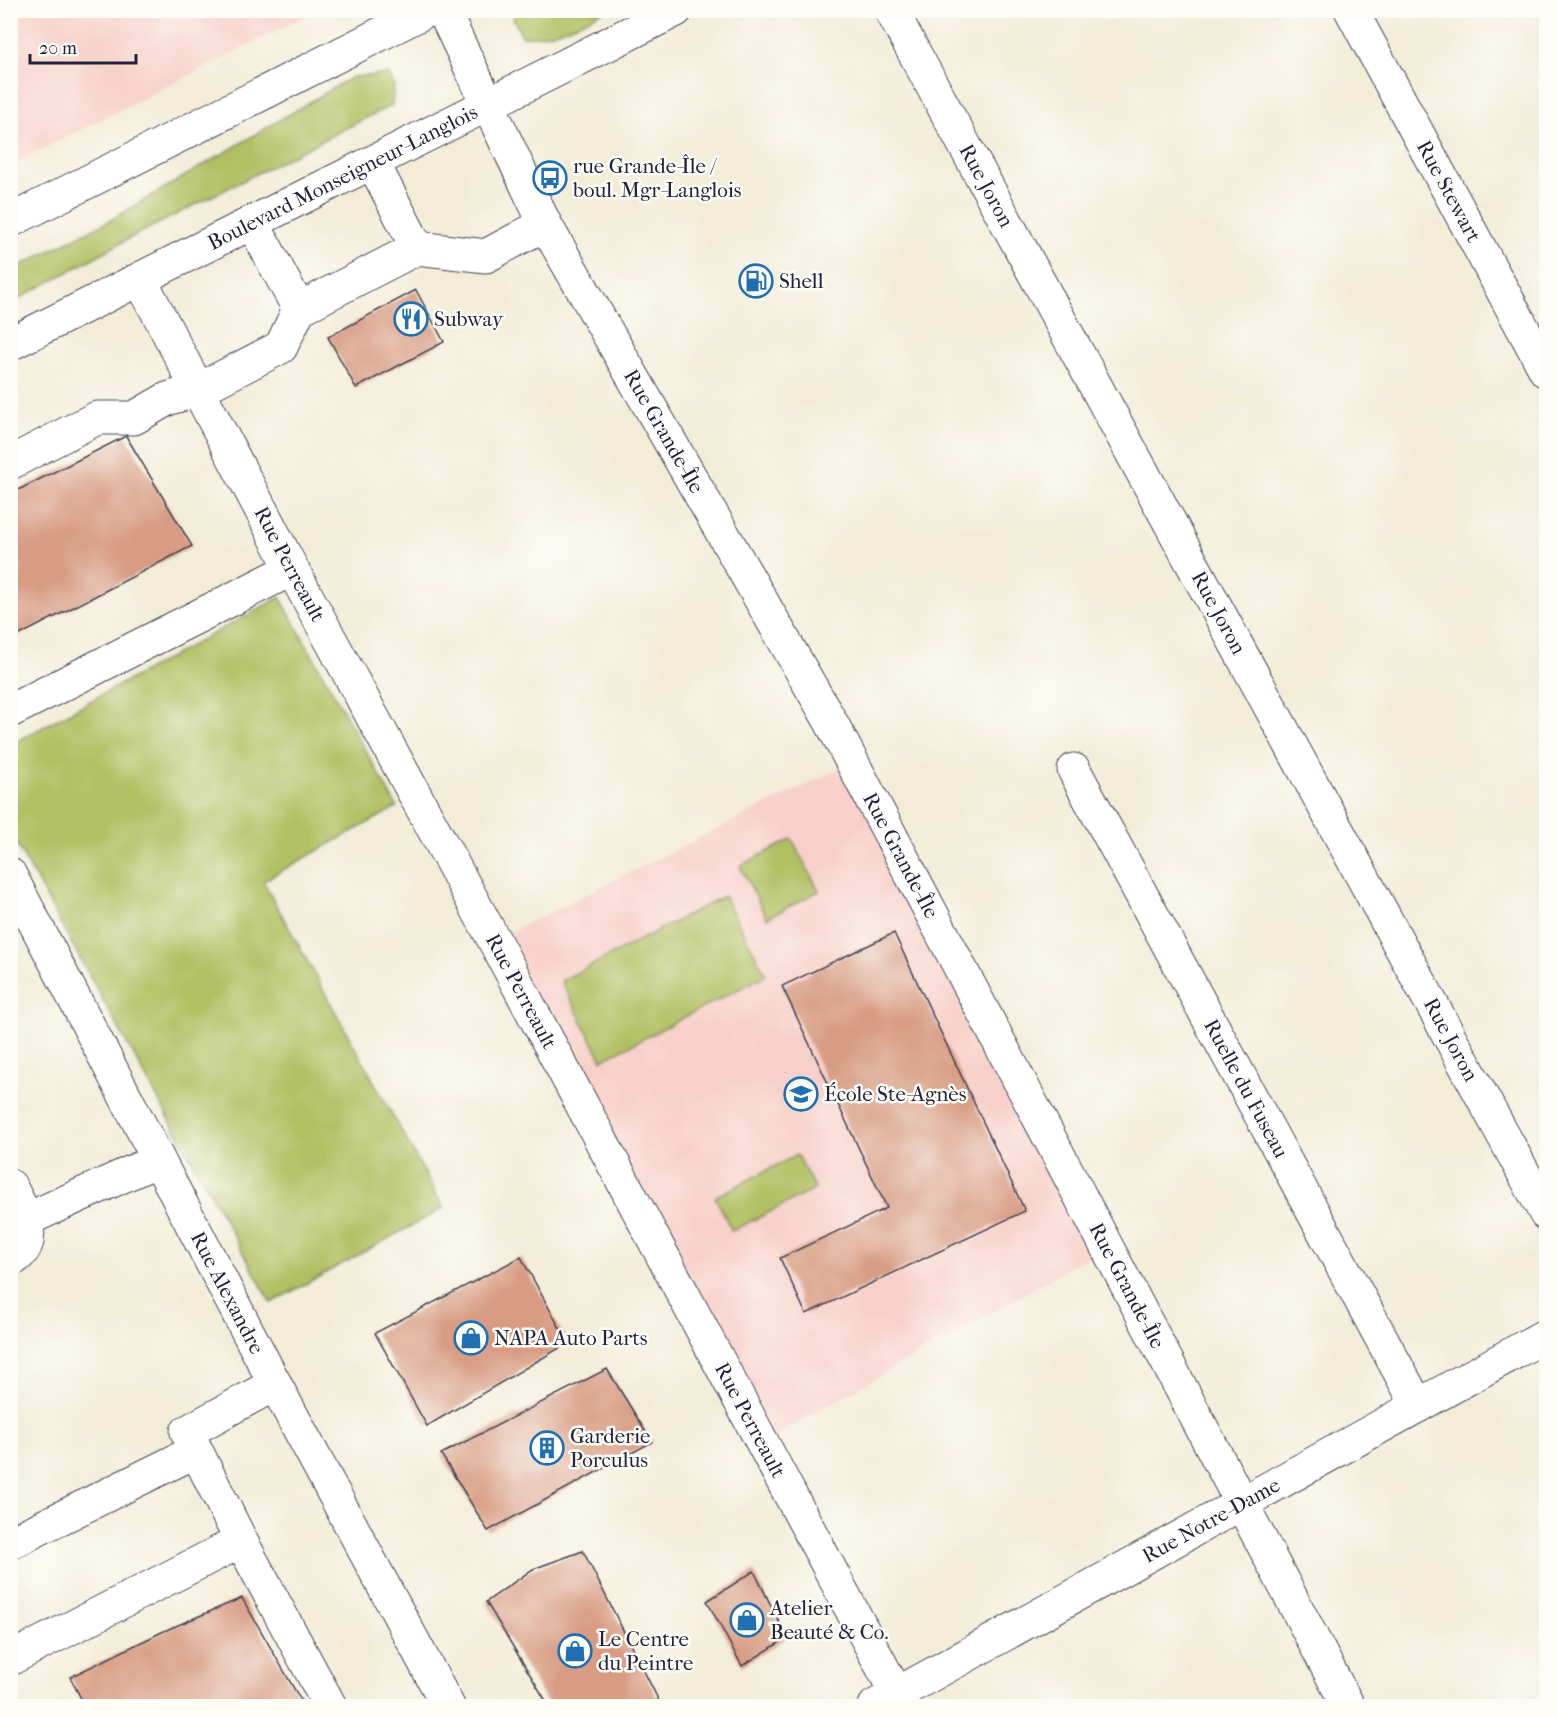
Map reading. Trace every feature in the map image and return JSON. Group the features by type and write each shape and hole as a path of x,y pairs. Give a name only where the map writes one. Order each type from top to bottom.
{"main road":[{"path":"10,221 428,10"},
{"name":"Rue Grande-Île","path":"442,10 545,225 831,722 1348,1707"},
{"name":"Boulevard Monseigneur-Langlois","path":"10,344 676,10"},
{"name":"Rue Joron","path":"891,10 1546,1214"},
{"name":"Rue Stewart","path":"1351,10 1546,371"},
{"path":"373,163 417,248"},
{"path":"252,222 299,309"},
{"path":"10,463 97,418 134,418 167,399 200,389 281,347 299,309 417,248 486,256 545,225"},
{"name":"Rue Perreault","path":"140,279 200,389 292,569 494,940 892,1703"},
{"path":"10,711 292,569"},
{"name":"Ruelle du Fuseau","path":"1074,770 1418,1406"},
{"name":"Rue Alexandre","path":"10,876 275,1384 448,1707"},
{"path":"19,1224 158,1160"},
{"path":"10,1186 19,1224 30,1232 19,1256 10,1261"},
{"name":"Rue Notre-Dame","path":"892,1703 1241,1504 1546,1335"},
{"path":"275,1384 187,1432 241,1541 330,1707"},
{"path":"10,1544 196,1451"},
{"path":"10,1659 241,1541"}],"shaded area":[{"path":"11,10 316,10 316,11 11,165"},
{"name":"École Ste-Agnès","path":"852,762 1106,1247 762,1443 494,940"}],"green space":[{"path":"517,10 604,11 564,29 543,35 522,36 513,18"},
{"path":"389,74 394,85 392,105 130,238 11,303 11,270 111,220 352,77"},
{"path":"280,597 397,807 263,881 444,1208 271,1303 11,834 10,745"},
{"path":"792,839 819,891 767,918 740,866"},
{"path":"724,896 766,975 602,1060 561,981"},
{"path":"797,1155 815,1189 732,1231 715,1197"}],"building":[{"path":"416,290 444,342 356,388 328,337"},
{"path":"126,436 192,546 10,640 10,494"},
{"path":"894,933 1025,1211 806,1314 780,1258 887,1208 782,986"},
{"name":"NAPA Auto Parts","path":"521,1257 568,1343 427,1426 375,1333"},
{"name":"Garderie Porculus","path":"607,1369 652,1442 488,1531 441,1454"},
{"name":"Le Centre du Peintre","path":"583,1551 659,1701 648,1706 549,1706 486,1602 533,1569"},
{"name":"Atelier Beauté & Co.","path":"754,1571 787,1638 742,1666 707,1601"},
{"path":"242,1598 304,1706 85,1706 70,1677 164,1631"}],"place":[{"name":"rue Grande-Île / boul. Mgr-Langlois","path":"550,178"},
{"name":"Shell","path":"756,281"},
{"name":"Subway","path":"411,319"},
{"name":"École Ste-Agnès","path":"801,1094"},
{"name":"NAPA Auto Parts","path":"471,1338"},
{"name":"Garderie Porculus","path":"547,1448"},
{"name":"Atelier Beauté & Co.","path":"747,1620"},
{"name":"Le Centre du Peintre","path":"575,1651"}]}
